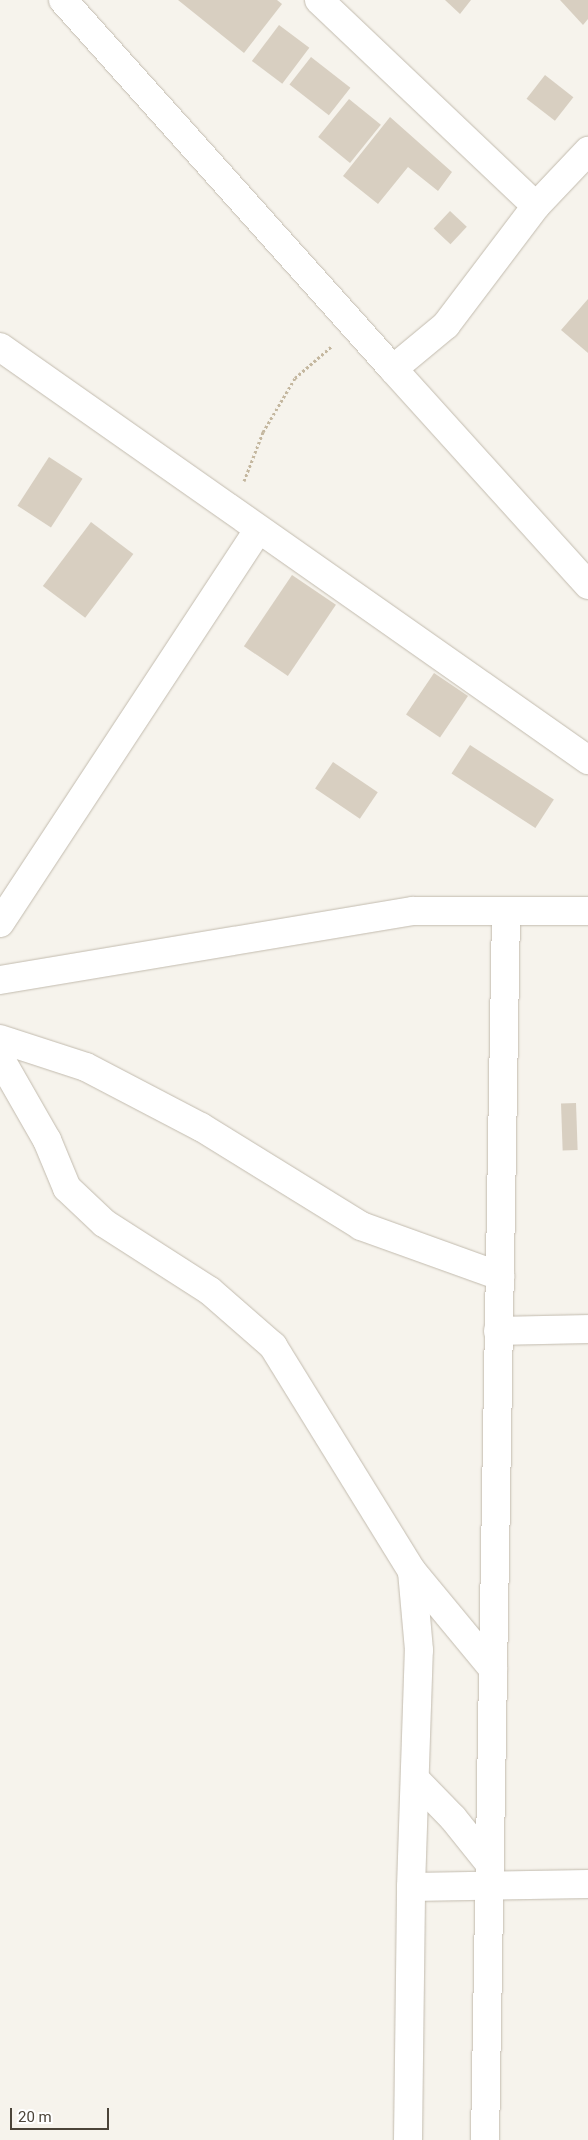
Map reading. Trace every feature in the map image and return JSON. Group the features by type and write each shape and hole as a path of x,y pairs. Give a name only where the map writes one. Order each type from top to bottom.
{"street":[{"path":"319,0 536,206"},
{"path":"76,5 355,326 588,585"},
{"path":"393,369 446,325 536,206 588,151"},
{"path":"0,347 232,512 588,760"},
{"path":"0,924 258,530"},
{"path":"0,980 413,910 506,914 588,911"},
{"path":"485,2140 506,914"},
{"path":"0,1039 86,1068 183,1118 361,1226 500,1276"},
{"path":"0,1058 47,1140 67,1188 104,1223 210,1291 273,1346 412,1571 493,1669"},
{"path":"498,1332 588,1330"},
{"path":"408,2140 411,1887 419,1650 412,1571"},
{"path":"416,1780 453,1818 489,1875"},
{"path":"411,1887 489,1875 588,1884"}],"path":[{"path":"232,512 263,432 295,378 355,326"}],"building":[{"path":"178,0 277,0 282,4 244,53"},
{"path":"445,0 471,0 460,14"},
{"path":"560,0 588,0 588,19 583,25"},
{"path":"279,25 309,48 282,84 252,61"},
{"path":"311,57 350,88 329,115 289,85"},
{"path":"545,75 573,97 555,121 527,99"},
{"path":"349,99 381,125 350,163 318,137"},
{"path":"390,117 452,172 438,191 408,167 378,204 343,176"},
{"path":"450,211 467,227 450,244 434,229"},
{"path":"588,299 588,353 561,330"},
{"path":"49,457 83,479 51,527 17,506"},
{"path":"91,522 133,554 85,618 43,586"},
{"path":"292,575 336,605 288,676 244,646"},
{"path":"434,673 468,696 440,737 406,714"},
{"path":"470,745 554,799 535,828 451,774"},
{"path":"333,762 378,792 360,819 315,789"},
{"path":"576,1103 578,1150 563,1150 561,1104"}]}
